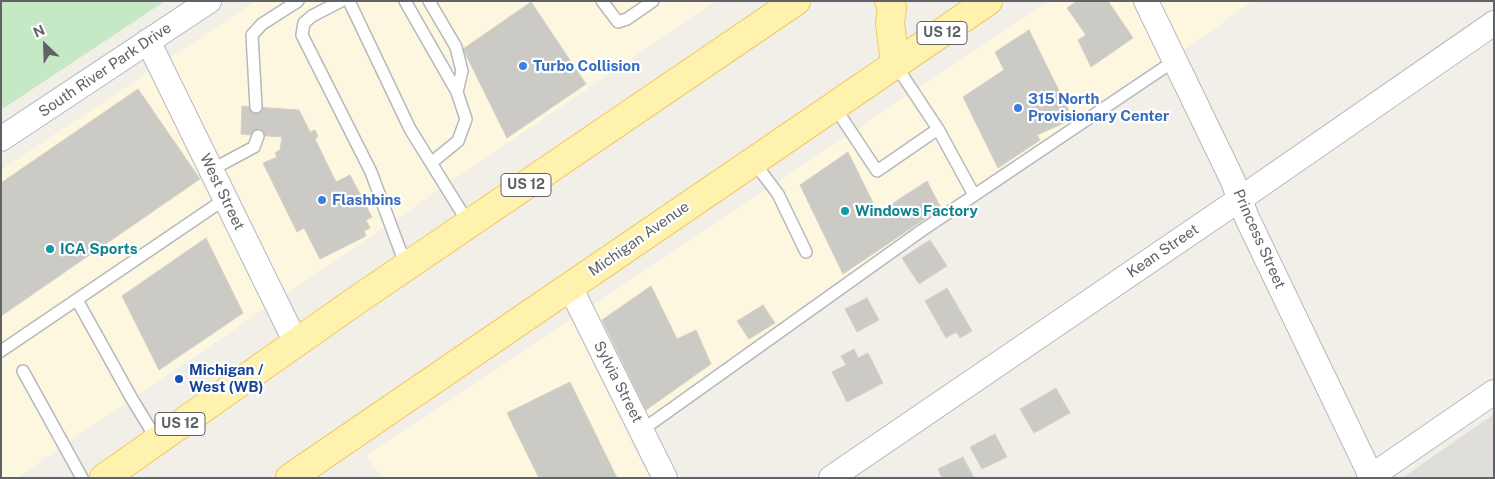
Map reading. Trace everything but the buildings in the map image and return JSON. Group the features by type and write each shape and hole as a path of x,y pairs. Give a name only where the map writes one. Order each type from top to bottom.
{"main road":[{"path":"889,1 892,8 890,23 896,64"},
{"name":"Michigan Avenue","path":"290,478 988,1"},
{"name":"US 12","path":"104,478 784,4"}],"street":[{"name":"South River Park Drive","path":"1,139 209,1"},
{"name":"Princess Street","path":"1146,1 1371,477"},
{"name":"Kean Street","path":"831,478 1494,23"},
{"name":"West Street","path":"148,41 296,343"},
{"name":"Sylvia Street","path":"570,287 665,478"},
{"path":"1371,477 1494,392"}],"lane":[{"path":"256,107 252,35 262,24 298,1"},
{"path":"341,1 312,16 304,23 302,35 371,172 406,266"},
{"path":"349,1 410,129 469,224"},
{"path":"405,1 457,92 466,119 458,141 431,163"},
{"path":"429,1 456,47 462,71 457,92"},
{"path":"602,1 618,22 627,19 653,1"},
{"path":"642,430 974,196 1174,61"},
{"path":"896,64 938,129 974,196"},
{"path":"834,106 877,171 938,129"},
{"path":"211,170 254,147 258,136"},
{"path":"753,161 778,194 806,252"},
{"path":"1,352 225,199"},
{"path":"77,300 132,399 158,440"},
{"path":"23,371 82,478"}],"shaded area":[{"path":"255,1 716,1 16,478 1,478 1,170"},
{"path":"1050,1 1253,1 630,440 650,478 382,478 367,455"},
{"path":"1494,414 1494,478 1402,478"}],"green space":[{"path":"1,1 165,1 1,110"}],"place":[{"name":"Turbo Collision","path":"523,66"},
{"name":"315 North Provisionary Center","path":"1018,108"},
{"name":"Flashbins","path":"322,200"},
{"name":"Windows Factory","path":"845,211"},
{"name":"ICA Sports","path":"50,249"},
{"name":"Michigan / West (WB)","path":"179,379"}]}
